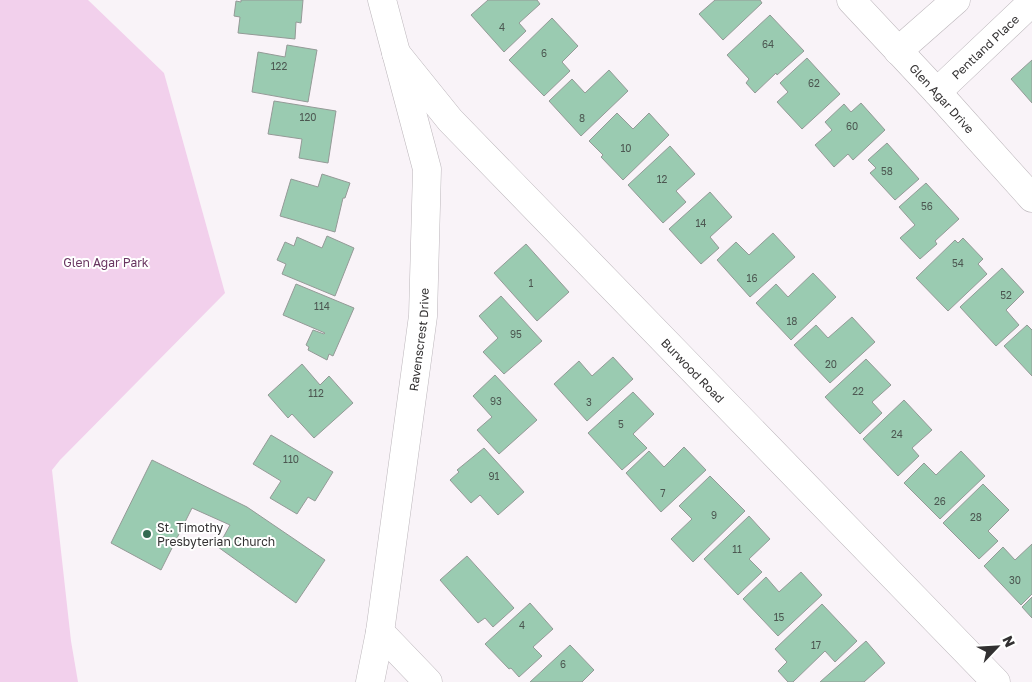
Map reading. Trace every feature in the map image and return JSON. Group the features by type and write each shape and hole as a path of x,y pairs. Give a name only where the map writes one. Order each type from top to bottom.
{"street":[{"name":"Ravenscrest Drive","path":"370,682 380,632 423,316 427,169 382,0"},
{"name":"Glen Agar Drive","path":"851,0 1032,198"},
{"path":"898,51 956,0"},
{"name":"Pentland Place","path":"937,92 1032,2"},
{"name":"Burwood Road","path":"396,53 450,120 996,682"},
{"path":"380,632 428,682"}],"green space":[{"name":"Glen Agar Park","path":"0,0 88,0 164,73 225,293 52,470 71,641 78,682 0,682"}],"building":[{"path":"241,0 303,0 301,23 296,22 295,39 238,33 240,17 234,16 236,1 241,2"},
{"path":"488,0 537,0 540,4 519,23 526,31 504,52 471,15"},
{"path":"715,0 760,0 762,3 723,40 699,14"},
{"path":"770,15 804,51 777,75 776,73 755,93 746,83 749,79 727,55"},
{"path":"552,18 578,46 562,62 570,71 544,96 509,60"},
{"path":"287,45 317,50 308,102 252,92 258,52 285,57"},
{"path":"807,58 840,94 802,129 777,102 788,92 780,83"},
{"path":"1032,60 1032,103 1011,79"},
{"path":"609,70 628,91 581,136 549,101 572,79 585,93"},
{"path":"274,101 336,111 328,163 299,158 302,139 268,134"},
{"path":"861,103 885,130 853,160 848,154 834,167 815,145 832,130 825,122 844,104 851,112"},
{"path":"617,113 633,129 649,113 669,135 623,180 589,141"},
{"path":"887,143 919,179 895,200 870,173 876,168 868,160"},
{"path":"670,146 695,174 676,191 686,202 663,223 628,185"},
{"path":"322,174 350,183 345,198 343,198 335,232 280,216 291,179 318,187"},
{"path":"926,183 959,219 935,241 937,244 920,259 900,238 915,225 899,207"},
{"path":"710,192 732,217 710,237 719,248 701,264 669,229"},
{"path":"773,233 795,257 750,297 717,260 736,242 749,255"},
{"path":"327,236 354,248 335,296 282,274 286,264 277,260 285,242 294,246 297,237 322,248"},
{"path":"963,238 983,259 978,264 987,274 948,311 916,278 955,240 958,243"},
{"path":"526,244 569,292 537,321 494,273"},
{"path":"1002,268 1024,292 1006,310 1019,325 996,346 960,307"},
{"path":"813,273 836,297 791,340 756,303 776,284 788,297"},
{"path":"296,284 354,308 333,356 329,354 327,360 308,350 309,347 306,345 313,330 325,333 283,315"},
{"path":"501,296 542,341 504,374 483,352 498,338 479,316"},
{"path":"852,317 875,342 830,383 794,345 816,325 828,338"},
{"path":"1027,325 1032,330 1032,376 1004,346"},
{"path":"613,357 633,379 587,421 554,384 579,361 592,376"},
{"path":"866,359 891,385 872,402 882,413 860,434 825,397"},
{"path":"302,364 320,385 329,376 353,403 314,438 292,414 288,418 268,395"},
{"path":"495,375 537,420 499,454 477,430 492,417 473,396"},
{"path":"633,392 654,414 633,434 647,448 622,470 588,433"},
{"path":"904,400 932,430 912,448 919,456 898,476 863,439"},
{"path":"271,435 333,472 315,501 308,497 297,514 270,498 281,481 253,464"},
{"path":"684,447 706,470 661,512 626,473 649,451 664,467"},
{"path":"484,448 524,492 498,515 480,495 471,503 450,480 459,472 457,470"},
{"path":"961,451 985,476 940,519 904,483 924,463 936,475"},
{"name":"St. Timothy Presbyterian Church","path":"152,460 247,507 325,560 296,603 218,547 230,525 192,508 161,570 111,543"},
{"path":"710,476 745,511 693,562 671,539 692,519 679,506"},
{"path":"983,484 1009,510 988,531 998,541 979,559 943,523"},
{"path":"749,516 770,539 749,559 762,572 738,595 704,559"},
{"path":"1032,544 1032,594 1021,605 984,566 1003,547 1015,560"},
{"path":"467,556 514,608 493,627 485,618 478,623 440,580"},
{"path":"801,572 822,595 778,636 743,599 766,577 779,592"},
{"path":"1032,597 1032,618 1022,607"},
{"path":"530,603 553,629 533,647 542,656 519,677 485,644"},
{"path":"822,604 857,641 835,662 825,651 793,682 788,682 778,671 787,662 775,649"},
{"path":"866,641 885,663 864,682 820,682"},
{"path":"570,645 594,670 582,682 530,682"}],"place":[{"name":"St. Timothy Presbyterian Church","path":"147,534"}]}
